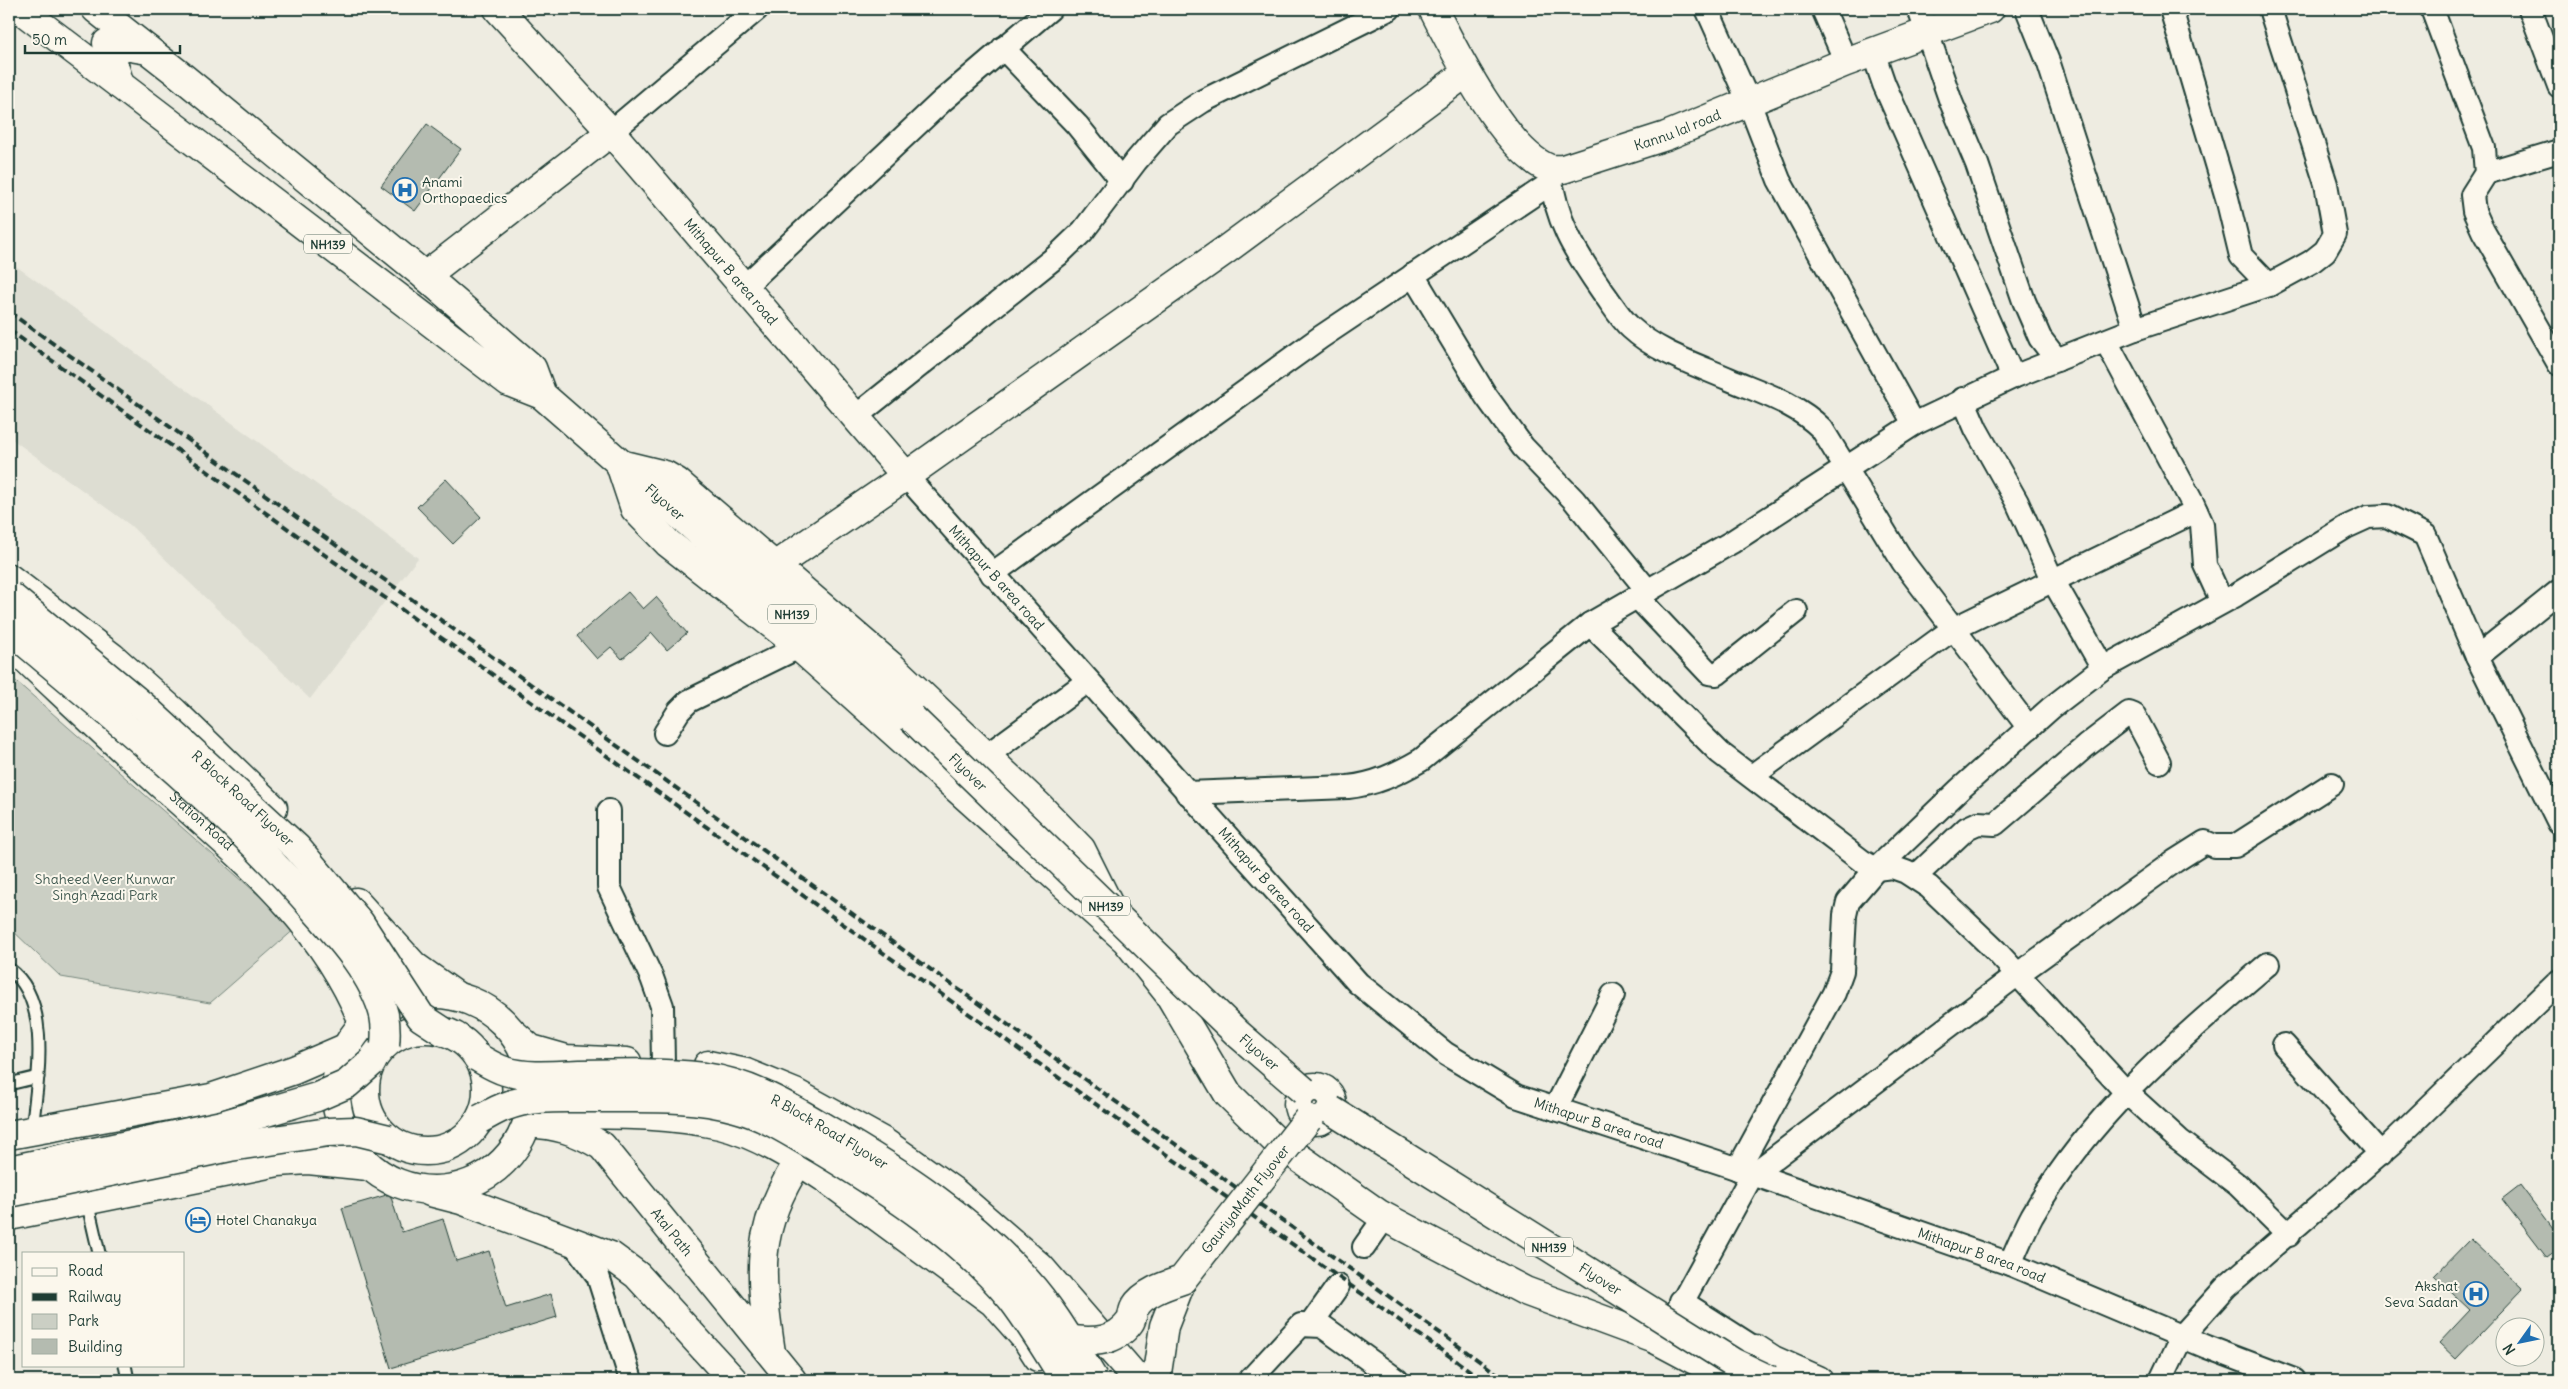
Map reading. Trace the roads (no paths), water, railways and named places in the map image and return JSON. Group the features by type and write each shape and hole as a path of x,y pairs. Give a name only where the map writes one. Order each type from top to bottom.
{"main road":[{"path":"20,9 120,85"},
{"path":"96,9 148,50"},
{"name":"Mithapur B area road","path":"498,9 611,132 906,476"},
{"path":"1433,9 1466,73 1519,145 1550,176"},
{"name":"Kannu lal road","path":"1550,176 1563,169 1666,136 1748,100 1873,52 1924,20 1990,9"},
{"path":"120,85 107,44 148,50"},
{"name":"NH139","path":"148,50 425,276 532,368 542,395"},
{"path":"773,567 906,476 1227,248 1466,73"},
{"name":"NH139","path":"120,85 509,382 542,395 620,464"},
{"path":"199,146 226,113"},
{"path":"399,298 611,132"},
{"path":"620,464 665,475 677,482 773,567 890,665 1081,849 1126,940"},
{"path":"620,464 635,509 668,543 799,647 1126,940 1169,994 1228,1094 1278,1143 1385,1217 1525,1291 1661,1342 1732,1380"},
{"name":"Flyover","path":"620,464 912,718 1238,1033 1304,1091 1298,1106 1319,1115 1734,1363 1770,1380"},
{"path":"9,578 112,657 174,712 309,844 355,901 414,966 455,995 478,1003 497,1016 531,1049 566,1059 696,1063 755,1076 795,1093 882,1141 954,1192 1040,1267 1138,1380"},
{"name":"R Block Road Flyover","path":"9,595 144,707 297,848 360,924 420,1017 463,1042 477,1057 486,1077 486,1091 480,1119 468,1136 450,1147 429,1151 408,1149 389,1139 374,1123 366,1103 365,1082 386,1029 384,1014 360,967 341,938 278,866 126,726 9,629"},
{"name":"Station Road","path":"9,644 263,876 319,940 349,988 363,1022"},
{"path":"455,995 422,994 406,998 390,1003 363,1022 345,1048 335,1078 336,1111 348,1141 368,1166 397,1184 461,1200 611,1256 637,1275 732,1380"},
{"name":"R Block Road Flyover","path":"378,1053 402,1033 423,1029 444,1032"},
{"path":"430,1192 463,1187 492,1173 515,1150 528,1119 533,1090 527,1060 514,1034"},
{"path":"20,1132 211,1098 294,1070 345,1048"},
{"path":"9,1170 222,1125 317,1097 347,1084 378,1053"},
{"name":"R Block Road Flyover","path":"477,1057 505,1071 546,1075 656,1072 706,1077 746,1087 789,1107 867,1152 946,1208 995,1248 1027,1281 1070,1340 1094,1380"},
{"name":"R Block Road Flyover","path":"480,1119 505,1106 543,1099 655,1098 701,1100 739,1108 772,1123 854,1171 931,1224 978,1263 1021,1312 1041,1340 1065,1380"},
{"name":"GauriyaMath Flyover","path":"1156,1380 1164,1326 1182,1280 1319,1115"},
{"path":"528,1119 677,1118 721,1125 759,1140 799,1161 878,1216 993,1302 1027,1340 1054,1380"},
{"name":"Atal Path","path":"528,1119 580,1133 602,1146 792,1380"},
{"path":"9,1194 230,1147 328,1132 356,1131 389,1139"},
{"path":"9,1216 278,1162 308,1160 368,1166"},
{"path":"771,1353 762,1281 765,1233 787,1179 799,1161"},
{"path":"878,1216 915,1164"},
{"name":"GauriyaMath Flyover","path":"1070,1340 1091,1342 1109,1339 1131,1321 1135,1307 1163,1287 1182,1280"},
{"path":"1738,1380 1756,1349 1774,1360 1818,1380"}],"street":[{"path":"611,132 757,9"},
{"path":"744,287 942,101 1050,9"},
{"path":"855,417 1058,254 1083,231 1136,161 1168,124 1183,113 1389,9"},
{"path":"1707,9 1748,100 1779,180 1914,424"},
{"path":"1823,9 1846,62"},
{"path":"2027,9 2049,64 2069,131 2135,329"},
{"path":"2172,9 2227,198 2241,256 2269,285"},
{"path":"1187,793 1348,787 1380,781 1421,760 1590,624 1732,542 1914,424 1963,399 2013,377 2135,329 2269,285 2311,262 2325,251 2335,234 2326,184 2270,9"},
{"path":"2432,9 2484,148 2486,173 2472,194 2474,212 2559,364"},
{"path":"2530,9 2559,86"},
{"path":"1924,20 1937,62 1977,164 2024,302 2040,338 2057,360"},
{"path":"1003,48 1077,125 1122,181"},
{"path":"1873,52 1884,84 2013,377"},
{"path":"2486,173 2559,152"},
{"path":"992,574 1322,336 1413,275 1550,176 1560,221 1567,236 1588,270 1632,328 1651,343 1780,399 1805,413 1822,429 1903,562 2029,728"},
{"path":"1413,275 1486,396 1523,447 1574,500 1643,594 1709,673 1717,674 1796,611"},
{"path":"2106,341 2202,524 2206,564 2222,602"},
{"path":"1963,399 1976,429 2017,502 2054,582 2103,668"},
{"name":"Mithapur B area road","path":"906,476 1358,983 1446,1054 1516,1096 1745,1172 2010,1264 2182,1336 2294,1380"},
{"path":"1752,776 1953,629 2054,582 2196,511"},
{"path":"1661,1342 1826,1011 1842,971 1845,915 1848,902 1876,868 1960,789 2029,728 2103,668 2222,602 2346,527 2368,517 2387,516 2425,535 2477,658 2559,823"},
{"path":"2477,658 2559,591"},
{"path":"1590,624 1714,748 1862,861 1876,868 1892,867 1915,877 1958,914 2018,974 2126,1092 2179,1140 2238,1185 2289,1235"},
{"path":"665,733 688,701 799,647"},
{"path":"986,756 1088,681"},
{"path":"1915,877 1967,828 1978,823 1995,824 2086,746 2129,714 2134,714 2159,762"},
{"path":"1745,1172 2175,861 2205,842 2215,846 2235,846 2332,784"},
{"path":"609,811 609,887 652,978 662,1006 663,1063"},
{"path":"2010,1264 2032,1216 2058,1174 2126,1092 2189,1032 2268,964"},
{"path":"2161,1380 2182,1336 2226,1287 2289,1235 2381,1154 2559,981"},
{"path":"1555,1109 1613,995"},
{"path":"2284,1045 2381,1154"},
{"path":"1364,1247 1385,1217"},
{"path":"571,1240 598,1276 631,1380"},
{"path":"1311,1324 1338,1286"},
{"path":"1681,1301 1756,1349"},
{"path":"1250,1380 1300,1325 1311,1324 1322,1326 1396,1380"}],"lane":[{"path":"9,969 14,973 27,993 35,1012 39,1034 38,1077 20,1132"},
{"path":"9,1084 38,1077"},
{"path":"87,1201 99,1252"},
{"path":"125,1366 128,1380"}],"railway":[{"path":"9,312 1506,1380"},
{"path":"9,330 1483,1380"}],"place":[{"name":"Anami Orthopaedics","path":"405,190"},
{"name":"Hotel Chanakya","path":"198,1220"},
{"name":"Akshat Seva Sadan","path":"2476,1294"}],"park label":[{"name":"Shaheed Veer Kunwar Singh Azadi Park","path":"105,888"}]}
